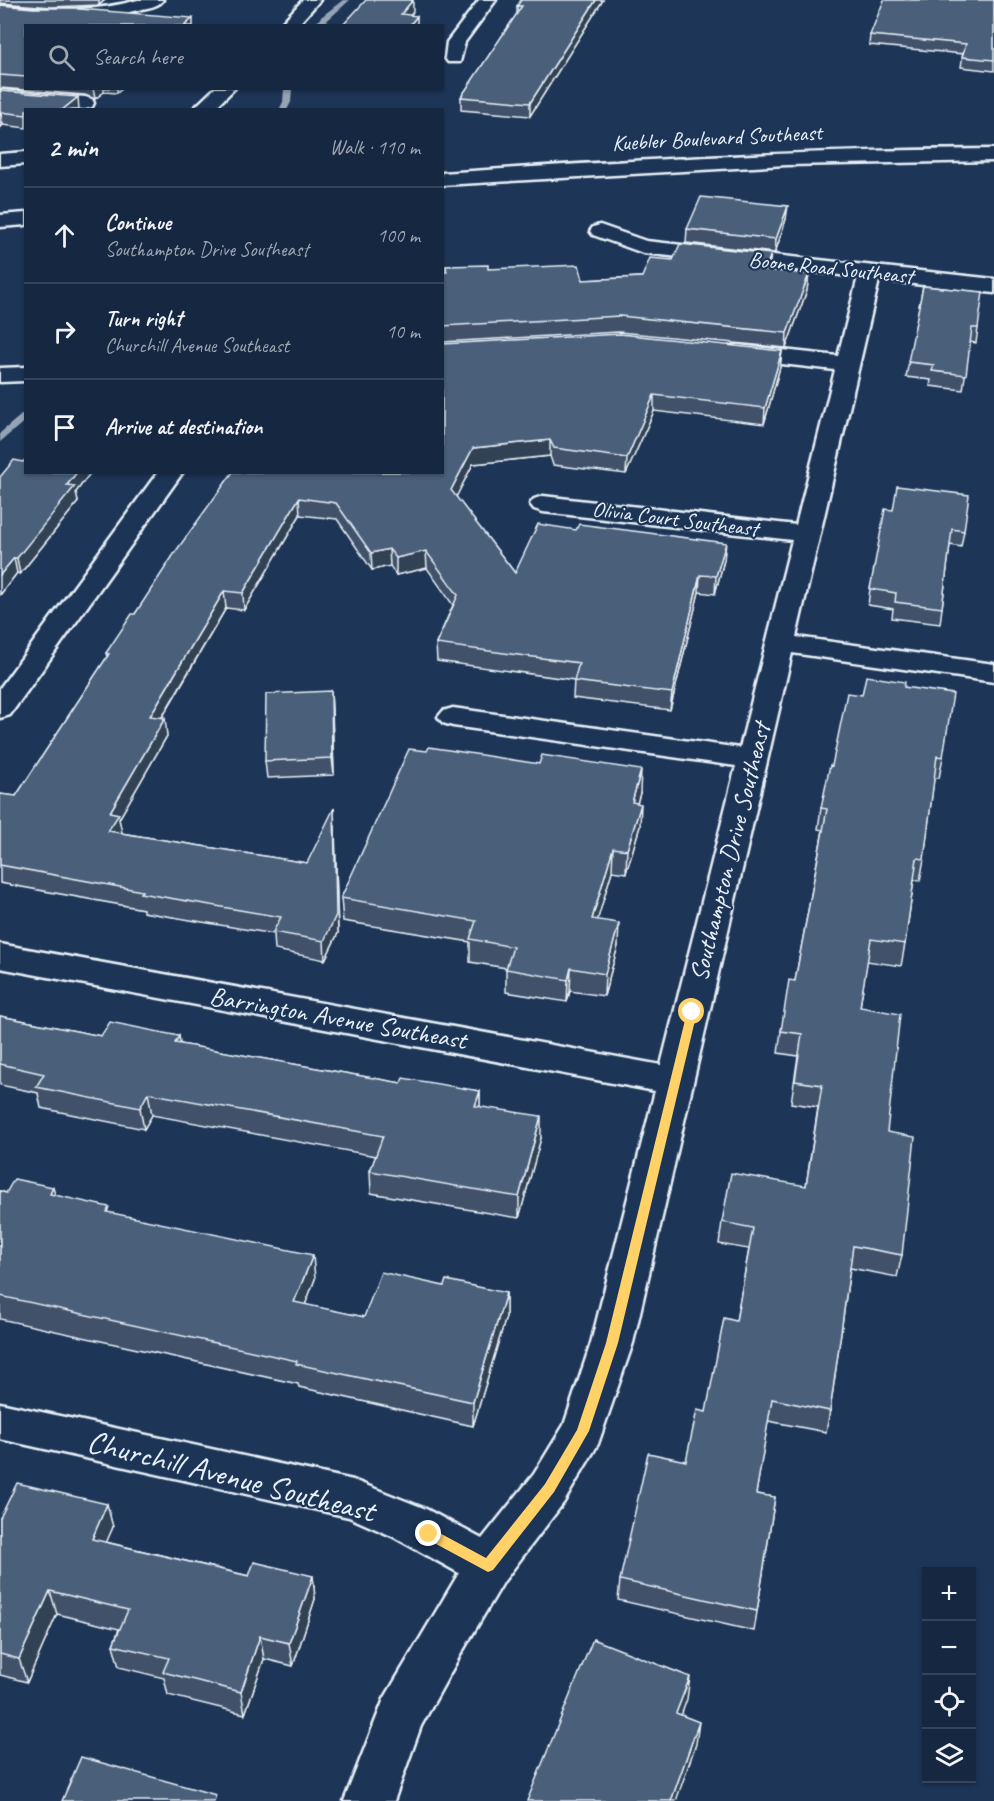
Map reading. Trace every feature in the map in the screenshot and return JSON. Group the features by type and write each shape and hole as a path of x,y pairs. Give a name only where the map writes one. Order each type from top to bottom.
{"street":[{"path":"0,10 30,13 76,13 104,11 155,0"},
{"path":"289,24 312,0"},
{"path":"454,58 456,42 488,0"},
{"path":"203,108 224,90"},
{"path":"0,96 85,103"},
{"name":"Kuebler Boulevard Southeast","path":"444,179 734,160 994,154"},
{"path":"0,160 24,158"},
{"path":"0,221 24,219"},
{"name":"Boone Road Southeast","path":"600,231 643,247 994,286"},
{"name":"Southampton Drive Southeast","path":"369,1801 402,1715 488,1566 549,1488 583,1431 612,1343 870,272"},
{"path":"710,349 848,364"},
{"path":"0,375 24,374"},
{"path":"0,709 170,474"},
{"name":"Olivia Court Southeast","path":"543,504 807,534"},
{"path":"781,643 994,673"},
{"path":"453,717 753,759"},
{"name":"Barrington Avenue Southeast","path":"0,956 675,1081"},
{"name":"Churchill Avenue Southeast","path":"0,1420 353,1499 410,1523 488,1566"}],"building":[{"path":"366,0 413,0 401,14 417,16 411,24 344,24"},
{"path":"521,0 596,0 530,103 461,97 522,6 517,6"},
{"path":"884,0 994,0 994,60 962,57 966,44 870,35"},
{"path":"0,5 81,8 79,9 193,18 186,24 24,24 24,77 0,75"},
{"path":"0,91 78,97 64,108 24,108 24,115 0,112"},
{"path":"701,197 788,206 776,239 687,229"},
{"path":"680,244 771,254 765,270 809,274 787,333 620,316 444,326 446,266 488,265 488,269 579,265 583,280 642,277 650,258 673,260"},
{"path":"923,286 983,292 978,328 972,328 966,375 932,371 934,365 908,362"},
{"path":"620,334 782,351 765,408 654,395 627,458 554,448 550,440 473,448 451,490 515,573 538,524 576,530 579,524 726,543 716,576 700,575 672,693 574,681 579,663 436,644 458,595 426,551 396,558 389,549 371,553 336,503 299,498 243,593 224,591 150,716 165,718 110,812 119,814 108,831 307,863 334,808 336,915 324,941 273,932 281,917 140,893 142,891 0,865 0,794 16,796 109,654 106,653 132,614 135,614 176,551 232,474 444,474 444,344"},
{"path":"14,460 23,462 24,474 75,474 67,485 75,486 17,558 14,558 0,575 0,477"},
{"path":"897,486 969,495 964,531 952,529 942,608 895,602 896,593 870,589 885,509 893,510"},
{"path":"866,676 905,682 904,687 953,694 943,757 937,756 924,859 917,858 905,944 871,939 860,1007 900,1014 887,1132 915,1137 902,1255 853,1246 830,1411 772,1399 756,1494 775,1497 757,1611 620,1580 648,1453 686,1461 697,1410 706,1412 724,1318 736,1321 753,1228 722,1222 731,1173 806,1186 822,1085 795,1081 802,1034 781,1031 789,980 795,981 827,809 821,808 847,693 862,695"},
{"path":"331,691 332,758 265,761 266,694"},
{"path":"429,747 539,764 542,755 641,770 632,802 641,804 627,850 613,848 592,919 619,923 605,974 571,968 568,980 506,969 513,947 470,939 476,921 341,898 409,749 427,751"},
{"path":"0,1016 101,1036 110,1022 179,1036 175,1043 401,1083 403,1078 480,1091 475,1106 541,1116 519,1197 370,1171 383,1136 148,1093 140,1108 36,1087 44,1074 0,1064"},
{"path":"14,1179 53,1187 50,1194 109,1207 107,1212 313,1255 294,1302 364,1317 381,1272 444,1286 446,1280 506,1293 473,1402 0,1296 0,1191 6,1193"},
{"path":"17,1483 107,1504 92,1539 249,1576 254,1562 313,1576 289,1643 260,1636 241,1692 163,1672 169,1658 113,1645 128,1610 50,1591 19,1659 0,1654 0,1518"},
{"path":"593,1639 690,1677 676,1713 699,1722 671,1801 527,1801"},
{"path":"81,1757 216,1795 214,1801 62,1801"}],"waterway":[{"path":"318,24 347,0"},
{"path":"284,108 288,90"},
{"path":"0,439 24,416"}],"route":[{"path":"429,1534 488,1566 549,1488 583,1431 612,1343 692,1012"}]}
